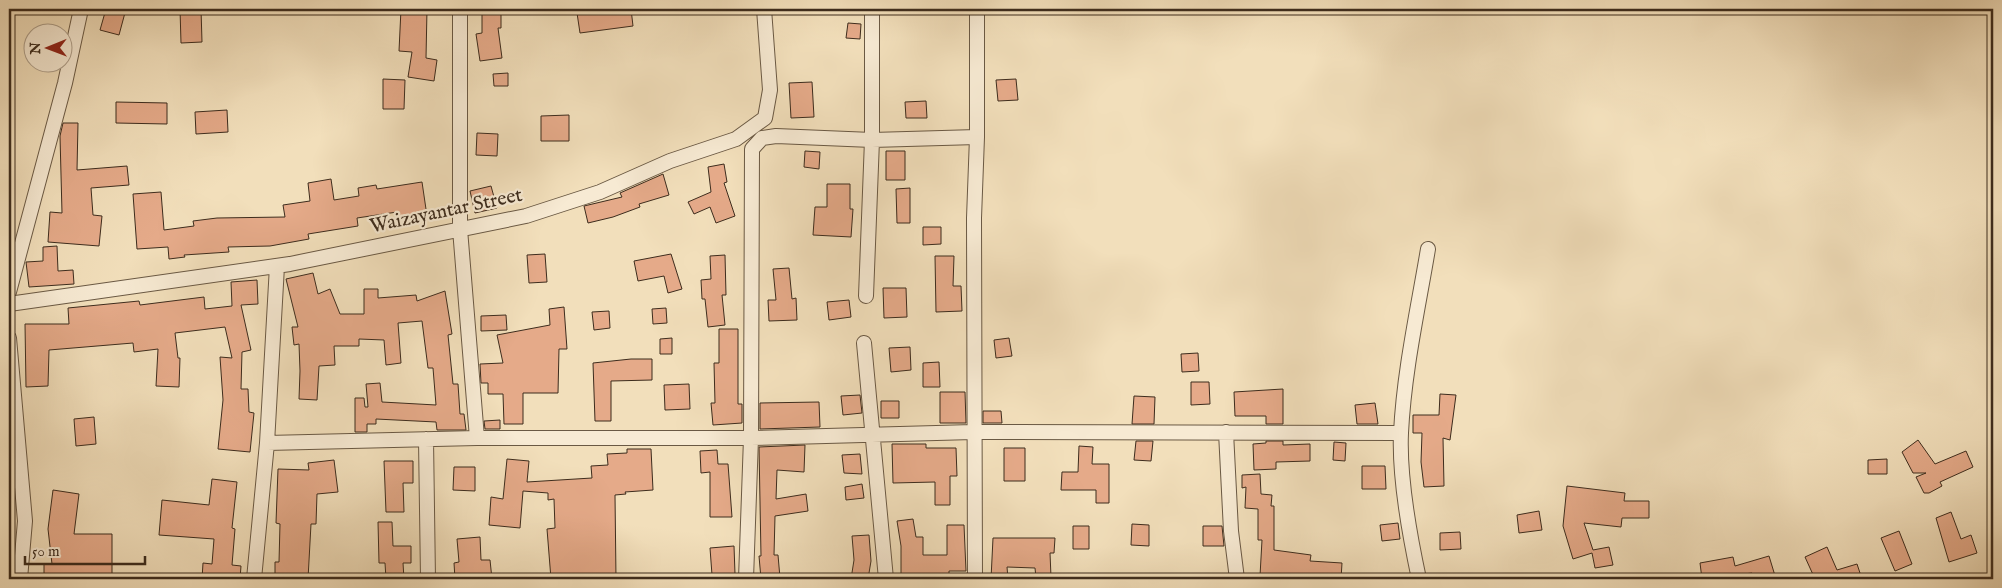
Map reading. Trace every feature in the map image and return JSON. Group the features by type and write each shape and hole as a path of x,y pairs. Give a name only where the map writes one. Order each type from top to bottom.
{"street":[{"path":"9,292 65,83 81,9"},
{"path":"460,9 460,228 477,438"},
{"name":"Waizayantar Street","path":"9,304 277,266 526,216 600,192 670,161 736,139 765,118 770,90 764,9"},
{"path":"866,296 872,140 872,9"},
{"path":"974,579 974,218 978,9"},
{"path":"746,579 751,438 752,150 762,138 776,136 872,140 977,137"},
{"path":"1419,579 1406,500 1401,434 1413,337 1428,249"},
{"path":"254,579 267,443 277,266"},
{"path":"9,338 26,521 20,579"},
{"path":"864,343 886,579"},
{"path":"267,443 477,438 751,438 973,432 1401,434"},
{"path":"1226,432 1231,531 1237,579"},
{"path":"426,439 428,579"}],"building":[{"path":"106,9 126,9 119,35 100,30"},
{"path":"180,9 201,9 202,42 181,43"},
{"path":"401,9 427,9 426,58 437,60 434,81 408,77 412,52 399,51"},
{"path":"631,9 633,26 580,33 577,13"},
{"path":"482,13 501,14 501,28 498,28 502,58 480,61 476,34 482,33"},
{"path":"848,23 861,24 860,39 846,38"},
{"path":"508,73 508,86 494,86 493,74"},
{"path":"383,79 405,80 404,109 383,109"},
{"path":"1016,79 1018,100 998,101 996,80"},
{"path":"812,82 814,117 791,118 789,83"},
{"path":"926,101 927,118 906,118 905,102"},
{"path":"116,102 167,103 167,124 116,123"},
{"path":"227,110 228,132 196,134 195,112"},
{"path":"569,115 569,141 541,141 541,116"},
{"path":"63,123 78,123 77,170 127,166 129,185 91,188 93,215 102,216 99,246 48,242 50,212 62,213 60,136"},
{"path":"477,133 498,134 497,156 476,155"},
{"path":"805,151 820,152 819,169 804,167"},
{"path":"886,151 905,151 905,180 886,180"},
{"path":"724,164 727,182 724,183 735,216 716,223 710,207 694,214 688,202 711,192 708,167"},
{"path":"663,174 669,195 639,204 640,207 613,217 588,223 584,206 622,197 620,193"},
{"path":"331,179 334,200 359,196 358,188 376,185 377,189 422,182 427,216 398,221 397,212 357,218 358,226 308,234 309,239 270,246 228,247 229,252 184,255 185,257 169,259 168,247 137,249 133,194 161,192 164,230 194,226 193,221 217,218 285,217 283,205 310,201 308,183"},
{"path":"827,184 850,184 850,209 853,209 851,237 813,235 815,207 827,207"},
{"path":"491,186 497,208 475,213 470,191"},
{"path":"910,188 910,223 897,223 896,189"},
{"path":"923,227 941,227 941,244 923,245"},
{"path":"57,246 58,271 73,270 74,284 29,287 26,262 43,261 43,247"},
{"path":"545,254 547,282 529,283 527,255"},
{"path":"671,254 682,289 668,293 664,276 638,281 634,261"},
{"path":"725,255 726,295 722,295 725,325 708,327 705,299 702,299 701,280 711,279 710,256"},
{"path":"935,256 954,256 953,286 961,286 962,311 936,312"},
{"path":"789,268 792,299 796,298 797,320 769,321 768,300 776,300 773,269"},
{"path":"313,273 318,294 330,289 340,314 364,314 364,289 378,289 378,298 416,295 417,301 445,291 452,334 448,335 453,384 458,384 460,414 464,414 466,430 437,430 436,422 376,419 376,424 367,424 367,432 355,432 355,398 364,398 365,407 368,407 366,384 380,383 382,402 436,405 433,368 428,368 422,321 398,323 401,363 386,365 384,340 359,339 359,346 334,346 335,365 319,366 317,400 299,399 299,344 294,345 292,327 298,327 286,279"},
{"path":"257,280 258,304 241,305 251,350 242,352 241,389 248,389 249,412 254,413 250,452 218,449 223,400 220,357 232,358 225,327 175,333 178,358 180,358 179,387 156,386 158,349 134,352 133,343 49,350 48,386 26,387 25,324 69,324 68,308 139,301 140,305 204,297 205,309 232,306 231,282"},
{"path":"883,288 906,288 907,317 884,318"},
{"path":"849,300 851,317 829,320 827,302"},
{"path":"564,307 567,349 559,349 558,393 523,393 523,424 504,424 503,394 488,394 488,383 481,383 480,364 503,363 497,335 550,325 549,309"},
{"path":"666,308 667,323 653,324 652,309"},
{"path":"609,311 610,328 594,330 592,312"},
{"path":"506,315 507,330 481,331 481,316"},
{"path":"719,329 738,329 738,404 742,404 742,423 713,425 711,403 715,403 714,363 719,363"},
{"path":"672,338 672,354 660,354 660,339"},
{"path":"1009,338 1012,356 996,358 994,340"},
{"path":"910,347 911,370 891,372 889,348"},
{"path":"1198,353 1199,371 1182,372 1181,354"},
{"path":"652,359 652,380 611,381 611,421 595,421 593,363"},
{"path":"939,362 940,387 923,387 923,363"},
{"path":"1191,382 1209,382 1210,404 1191,405"},
{"path":"689,384 690,409 665,410 664,385"},
{"path":"1283,389 1283,424 1266,424 1266,416 1235,416 1234,392"},
{"path":"940,392 965,392 966,423 940,423"},
{"path":"1440,394 1456,395 1450,440 1443,438 1444,486 1424,487 1421,462 1422,433 1413,433 1413,415 1439,415"},
{"path":"860,395 862,413 843,415 841,396"},
{"path":"1134,396 1155,397 1154,424 1132,424"},
{"path":"881,401 899,401 899,418 881,418"},
{"path":"819,402 820,427 760,429 760,403"},
{"path":"1375,403 1378,424 1357,424 1355,405"},
{"path":"983,411 1001,411 1002,423 983,423"},
{"path":"94,417 96,444 76,446 74,419"},
{"path":"500,420 500,429 485,429 484,421"},
{"path":"1918,440 1935,464 1966,451 1973,467 1940,482 1942,486 1929,493 1924,493 1916,477 1926,473 1913,473 1902,452"},
{"path":"1136,441 1153,441 1151,461 1134,460"},
{"path":"1266,441 1283,441 1283,445 1310,444 1310,461 1276,462 1276,469 1254,470 1253,444 1266,443"},
{"path":"1334,442 1346,443 1345,461 1333,460"},
{"path":"892,444 926,444 926,448 956,448 957,476 950,476 950,505 935,505 935,482 893,483"},
{"path":"805,445 804,472 777,470 776,499 806,494 808,511 775,516 774,555 778,555 780,578 761,579 759,556 761,556 759,447"},
{"path":"1079,446 1093,447 1092,464 1109,464 1109,503 1096,503 1096,490 1061,490 1062,472 1078,472"},
{"path":"1004,448 1025,448 1025,481 1004,481"},
{"path":"627,449 651,449 653,490 625,492 626,494 615,495 616,579 551,579 547,529 555,528 554,499 548,500 548,493 523,491 520,528 489,525 491,497 503,499 507,459 529,461 527,482 592,478 591,466 608,465 607,454 627,453"},
{"path":"717,450 718,464 728,464 732,517 710,517 710,472 701,473 700,451"},
{"path":"860,454 862,474 844,473 842,455"},
{"path":"1887,459 1887,474 1868,474 1868,460"},
{"path":"334,460 338,492 317,494 316,524 311,524 308,579 275,579 275,562 279,562 280,524 276,523 278,469 309,470 308,463"},
{"path":"384,461 413,461 413,483 403,483 404,512 386,512"},
{"path":"1362,466 1385,466 1386,489 1362,489"},
{"path":"454,467 475,467 475,491 453,490"},
{"path":"1260,474 1261,494 1272,495 1271,506 1274,506 1274,550 1311,555 1310,561 1342,563 1341,579 1286,579 1260,576 1262,540 1258,540 1258,509 1245,508 1246,487 1242,488 1242,475"},
{"path":"212,479 237,482 232,528 235,529 232,565 241,566 240,579 202,579 203,563 212,564 214,539 159,535 162,500 209,505"},
{"path":"862,484 864,498 846,500 845,487"},
{"path":"1567,486 1625,493 1624,501 1649,501 1649,518 1622,518 1621,527 1584,523 1593,550 1609,547 1613,565 1595,568 1592,553 1573,559 1563,526"},
{"path":"53,490 79,494 74,534 112,534 112,579 44,579 44,564 52,564 48,529"},
{"path":"1539,511 1542,530 1519,533 1517,515"},
{"path":"1951,512 1961,539 1971,535 1977,553 1949,562 1936,518"},
{"path":"913,519 916,537 923,537 923,555 947,555 947,525 964,525 966,571 949,571 949,579 901,579 901,546 897,521"},
{"path":"378,522 392,522 393,546 411,546 411,563 403,563 404,579 386,579 385,563 379,563"},
{"path":"1398,523 1400,539 1382,541 1380,525"},
{"path":"1132,524 1149,525 1149,546 1131,545"},
{"path":"1073,526 1089,526 1089,549 1073,549"},
{"path":"1203,526 1222,526 1224,546 1203,546"},
{"path":"1899,531 1912,564 1895,571 1881,538"},
{"path":"1460,532 1461,549 1440,550 1440,533"},
{"path":"869,535 871,561 868,579 851,579 854,560 852,536"},
{"path":"480,537 481,560 490,560 492,579 455,579 454,563 459,562 457,539"},
{"path":"993,538 1055,538 1054,553 1050,553 1051,577 1036,578 1035,568 1007,567 1008,579 991,579"},
{"path":"734,546 735,574 712,575 710,548"},
{"path":"1827,547 1837,570 1857,564 1862,579 1815,579 1805,557"},
{"path":"1769,556 1776,579 1754,579 1752,573 1702,579 1700,563 1733,557 1735,566"}]}
